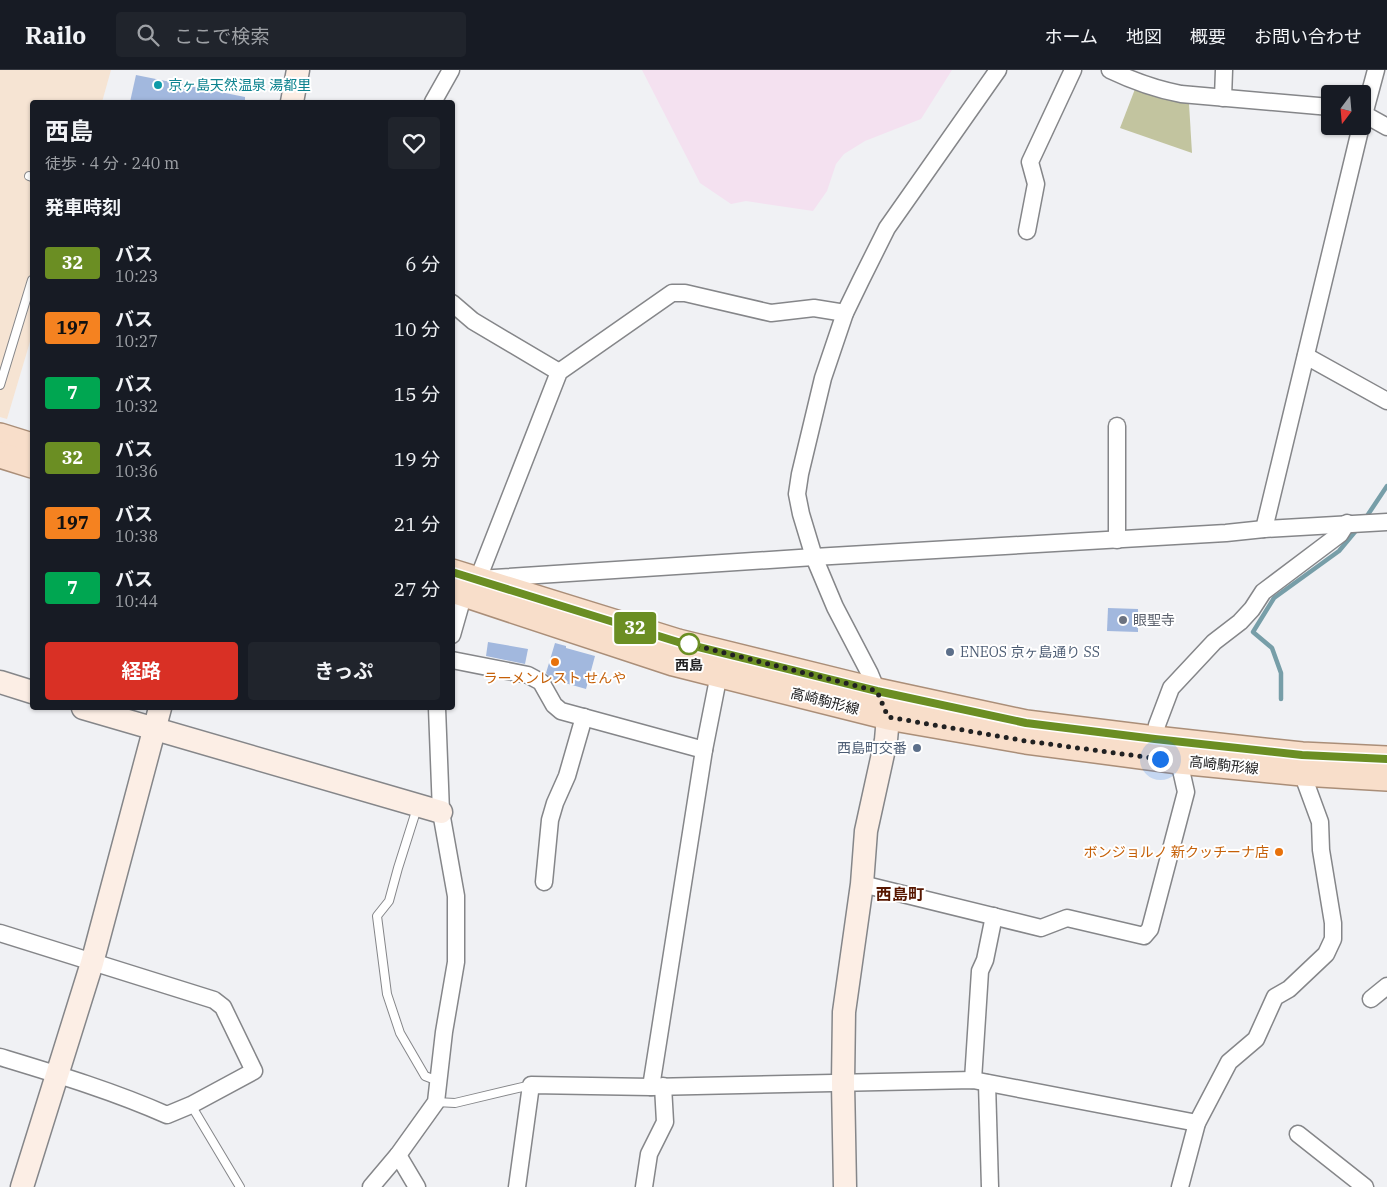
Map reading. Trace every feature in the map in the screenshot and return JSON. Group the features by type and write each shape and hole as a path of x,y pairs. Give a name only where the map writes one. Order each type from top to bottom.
{"main road":[{"path":"0,436 30,445"},
{"path":"0,455 30,464"},
{"name":"高崎駒形線","path":"462,584 673,663 888,717 1026,741 1179,761 1302,773 1387,778"},
{"name":"高崎駒形線","path":"462,584 678,642 877,691 1026,723 1302,755 1387,759"}],"street":[{"path":"292,100 298,70"},
{"path":"434,100 451,70"},
{"path":"845,1187 844,1012 862,884 866,831 886,740 888,717 870,674 835,607 814,557 797,494 823,378 845,313 887,228 998,70"},
{"path":"1027,231 1036,184 1030,162 1073,70"},
{"path":"1110,70 1127,79 1156,89 1181,94 1321,106"},
{"path":"1222,98 1224,70"},
{"path":"1371,89 1376,70"},
{"path":"1371,122 1387,127"},
{"path":"1264,529 1359,135"},
{"path":"455,620 462,584 559,372 672,293 685,293 771,313 814,308 845,313"},
{"path":"455,306 473,321 559,372"},
{"path":"1306,356 1387,401"},
{"path":"1117,426 1117,540"},
{"path":"462,584 814,557 1117,540 1347,523 1387,522"},
{"path":"1155,739 1170,688 1214,642 1252,610 1263,592 1340,534 1347,523"},
{"path":"455,661 528,675 541,682 554,705 561,711 704,750"},
{"path":"644,1187 649,1154 665,1122 657,1086 704,750 719,674"},
{"path":"0,682 30,691"},
{"path":"90,710 441,812"},
{"path":"22,1187 92,962 160,710"},
{"path":"371,1187 398,1155 436,1102 444,1032 456,962 456,896 441,812 437,710"},
{"path":"544,882 550,820 555,803 568,776 584,717"},
{"path":"862,884 1041,928 1067,918 1144,936 1150,928 1186,792 1179,761"},
{"path":"1180,1187 1197,1122 1229,1062 1256,1039 1275,997 1289,989 1326,954 1333,939 1333,923 1321,850 1320,822 1302,773"},
{"path":"990,1187 980,1081 980,971 985,960 994,916"},
{"path":"0,933 214,1000 223,1007 254,1072 191,1105 167,1115 138,1102 56,1074 0,1058"},
{"path":"1371,999 1387,986"},
{"path":"517,1187 531,1085 657,1086 980,1081 1197,1122"},
{"path":"1298,1134 1365,1187"},
{"path":"398,1155 417,1187"}],"lane":[{"path":"0,385 30,287"},
{"path":"418,806 389,900 377,916 387,994 400,1032 425,1076 438,1081"},
{"path":"436,1102 456,1103 531,1085"},
{"path":"191,1105 240,1187"}],"shaded area":[{"path":"0,70 111,70 103,100 30,100 30,342 7,419 0,417"},
{"path":"642,70 952,70 921,119 865,141 844,154 836,164 827,191 813,211 746,201 731,204 700,183"}],"green space":[{"path":"1135,89 1189,104 1192,153 1120,128"}],"building":[{"name":"京ヶ島天然温泉 湯都里","path":"136,75 245,97 245,100 130,100"},
{"name":"眼聖寺","path":"1108,608 1138,609 1138,632 1107,631"},
{"path":"488,642 528,649 525,664 486,656"},
{"path":"555,643 595,656 586,689 551,679 546,673"}],"waterway":[{"path":"1365,519 1387,486"},
{"path":"1281,699 1281,673 1272,648 1253,632 1274,598 1339,551 1359,527"}],"bus line":[{"name":"32","path":"455,573 678,642 877,691 1026,723 1302,755 1387,759"}],"place":[{"name":"京ヶ島天然温泉 湯都里","path":"158,85"},
{"name":"眼聖寺","path":"1123,620"},
{"name":"西島","path":"689,644"},
{"name":"ENEOS 京ヶ島通り SS","path":"950,652"},
{"name":"ラーメンレスト せんや","path":"555,662"},
{"name":"西島町交番","path":"917,748"},
{"name":"ボンジョルノ 新クッチーナ店","path":"1279,852"}],"district":[{"name":"西島町","path":"900,894"}],"route":[{"path":"689,644 877,691 888,717 1026,741 1160,759"}]}
